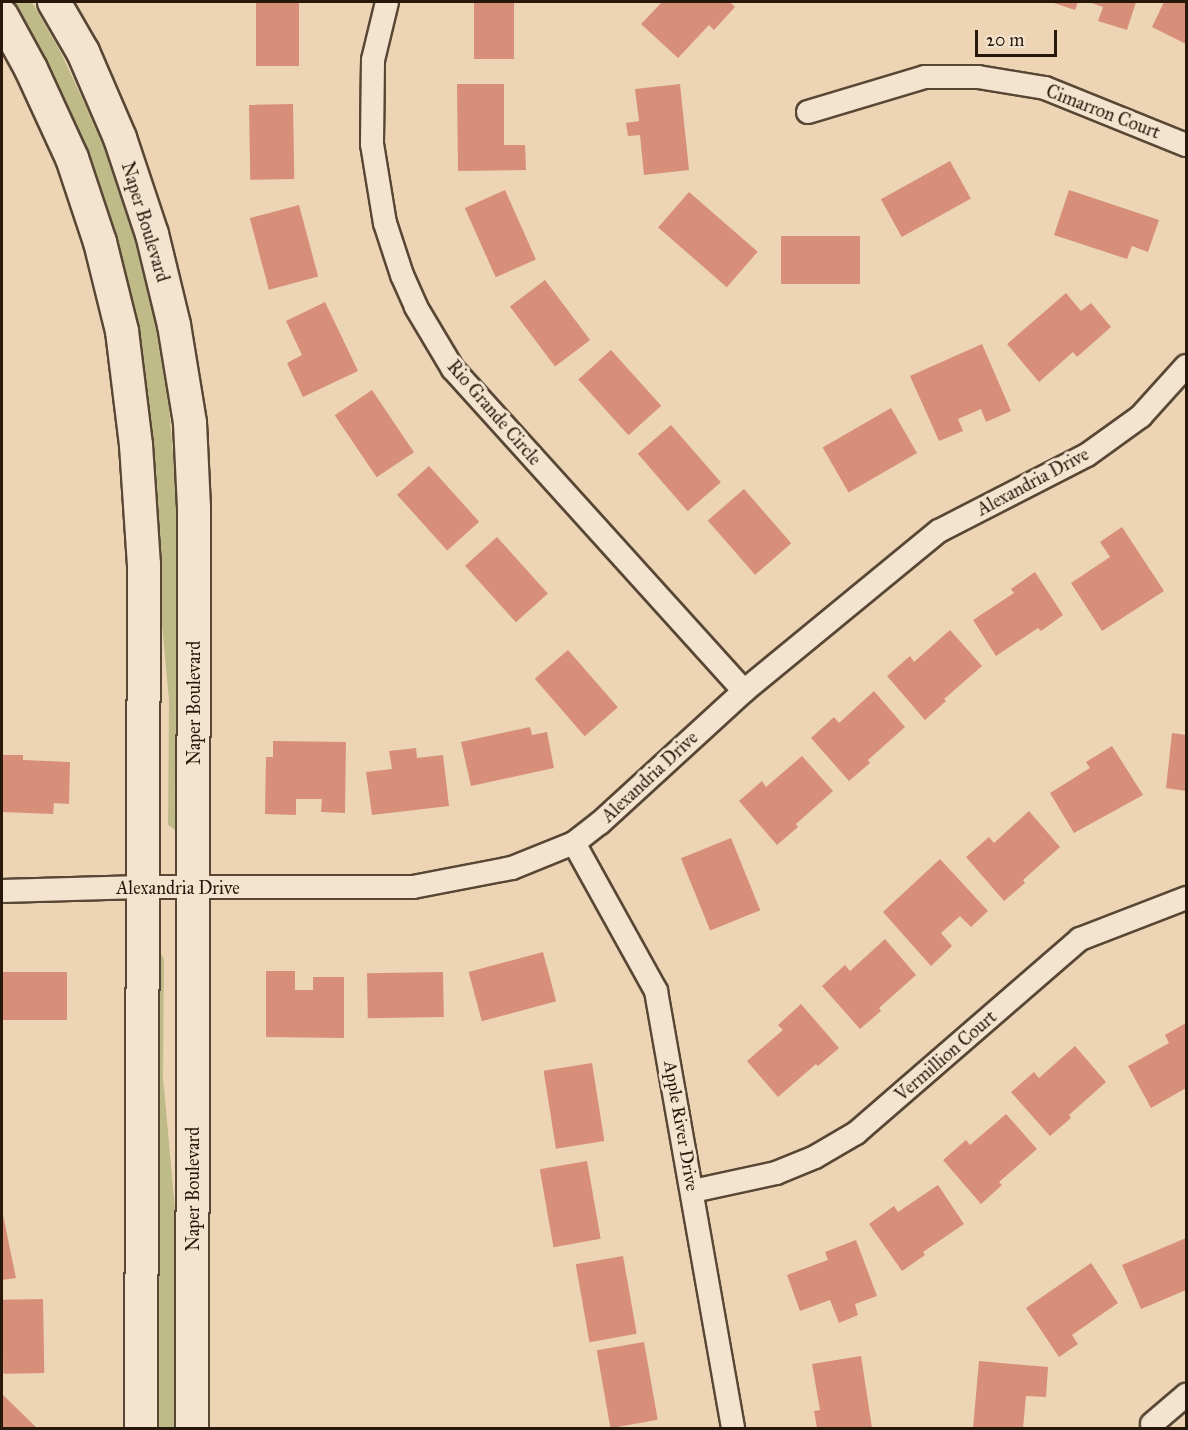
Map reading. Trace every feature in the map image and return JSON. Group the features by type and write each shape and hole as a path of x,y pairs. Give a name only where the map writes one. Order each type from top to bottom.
{"main road":[{"name":"Naper Boulevard","path":"54,2 83,52 120,138 152,234 174,325 186,401 194,507 195,887 192,1428"},
{"path":"2,16 32,69 72,158 100,242 122,331 136,445 144,564 141,1428"}],"street":[{"name":"Rio Grande Circle","path":"387,2 373,60 372,144 385,223 402,275 416,307 453,369 744,691"},
{"name":"Cimarron Court","path":"808,112 925,77 978,77 1044,88 1186,145"},
{"name":"Alexandria Drive","path":"2,891 142,887 413,887 512,868 574,843 600,823 744,691 939,531 1087,455 1141,416 1186,366"},
{"name":"Apple River Drive","path":"574,843 656,991 733,1428"},
{"name":"Vermillion Court","path":"693,1191 776,1173 815,1157 856,1133 1080,939 1186,898"},
{"path":"1152,1425 1186,1395"}],"shaded area":[{"path":"7,2 32,2 61,53 82,98 104,148 135,241 155,322 169,407 176,488 178,820 175,830 168,825 169,700 158,581 152,448 139,354 13,12"},
{"path":"157,954 162,955 164,960 163,1077 176,1220 176,1428 155,1428"}],"building":[{"path":"256,2 299,2 299,66 256,66"},
{"path":"474,2 514,2 514,59 474,59"},
{"path":"662,2 730,2 735,7 714,30 709,25 678,58 641,24"},
{"path":"1051,2 1078,2 1075,10"},
{"path":"1089,2 1136,2 1127,30 1098,21 1103,7"},
{"path":"1164,2 1186,2 1186,44 1152,27"},
{"path":"457,84 504,84 504,145 525,145 526,170 458,171"},
{"path":"680,84 689,170 644,175 640,135 628,136 626,123 639,121 635,89"},
{"path":"293,104 294,179 250,180 249,105"},
{"path":"950,161 971,199 902,237 881,199"},
{"path":"505,190 536,259 496,277 465,208"},
{"path":"1069,190 1159,220 1148,252 1132,246 1127,259 1054,235"},
{"path":"689,192 758,252 727,287 658,227"},
{"path":"299,205 318,276 269,290 250,218"},
{"path":"781,236 860,236 860,284 781,284"},
{"path":"545,280 590,340 555,366 510,306"},
{"path":"1066,293 1081,311 1091,303 1111,327 1077,357 1073,352 1039,382 1007,344"},
{"path":"325,302 358,371 303,397 287,363 302,355 286,321"},
{"path":"982,344 1011,411 986,422 981,409 958,419 963,431 939,441 910,376"},
{"path":"611,350 661,406 628,435 578,379"},
{"path":"372,390 414,452 377,477 335,415"},
{"path":"891,408 917,453 849,493 823,448"},
{"path":"671,425 721,482 688,511 638,454"},
{"path":"429,466 479,522 447,551 397,495"},
{"path":"744,489 791,543 755,575 708,520"},
{"path":"1122,527 1164,591 1102,631 1071,583 1110,557 1100,542"},
{"path":"497,537 548,593 516,622 465,566"},
{"path":"1035,572 1063,615 1041,631 1038,628 996,656 973,620 1014,593 1011,589"},
{"path":"950,630 982,666 944,699 946,701 925,720 887,676 910,656 914,662"},
{"path":"568,650 618,707 585,736 535,679"},
{"path":"874,691 905,727 868,760 870,763 849,781 811,738 834,717 839,723"},
{"path":"530,727 532,735 547,732 554,768 471,786 461,742"},
{"path":"1172,733 1186,735 1186,791 1166,788"},
{"path":"273,741 346,742 345,813 321,812 322,799 296,799 296,815 265,814 266,757 273,757"},
{"path":"1112,746 1143,795 1074,833 1050,793 1090,768 1086,762"},
{"path":"416,748 417,758 443,755 449,806 372,815 366,772 392,769 389,751"},
{"path":"2,755 23,755 23,760 70,762 69,804 54,803 53,814 2,812"},
{"path":"802,756 833,791 796,824 798,827 777,845 739,801 762,781 766,787"},
{"path":"1029,811 1060,847 1023,880 1025,883 1004,901 966,857 989,837 994,843"},
{"path":"731,838 760,910 710,931 681,858"},
{"path":"940,859 988,911 971,927 960,916 941,933 952,946 931,966 883,912"},
{"path":"885,939 916,975 879,1008 881,1011 860,1029 822,986 845,965 850,971"},
{"path":"543,952 556,1001 482,1021 469,972"},
{"path":"266,971 295,971 295,990 313,990 313,977 344,977 344,1038 266,1037"},
{"path":"2,972 67,972 67,1020 2,1020"},
{"path":"443,972 444,1017 368,1018 367,973"},
{"path":"801,1004 839,1048 818,1066 816,1064 778,1097 747,1061 783,1030 778,1025"},
{"path":"1186,1023 1186,1088 1151,1108 1128,1066 1169,1043 1165,1035"},
{"path":"1075,1046 1106,1082 1069,1115 1071,1118 1050,1136 1011,1092 1034,1072 1039,1078"},
{"path":"592,1063 604,1141 556,1149 544,1071"},
{"path":"1006,1114 1037,1149 999,1182 1002,1185 981,1204 943,1160 966,1140 970,1145"},
{"path":"587,1161 601,1239 553,1247 540,1169"},
{"path":"938,1185 964,1224 923,1252 925,1255 902,1271 869,1224 894,1206 898,1212"},
{"path":"2,1216 16,1278 2,1280"},
{"path":"1186,1238 1186,1290 1141,1309 1122,1265"},
{"path":"856,1240 877,1296 855,1304 858,1315 839,1323 830,1300 800,1311 787,1275 828,1260 825,1252"},
{"path":"623,1256 637,1334 589,1342 576,1264"},
{"path":"1091,1263 1118,1303 1072,1335 1078,1344 1059,1357 1026,1308"},
{"path":"43,1299 44,1373 3,1374 2,1300"},
{"path":"644,1342 658,1420 610,1428 597,1350"},
{"path":"861,1356 872,1428 817,1428 814,1411 820,1410 812,1364"},
{"path":"979,1361 1048,1367 1046,1397 1026,1396 1023,1428 973,1428"},
{"path":"2,1394 37,1428 2,1428"}]}
